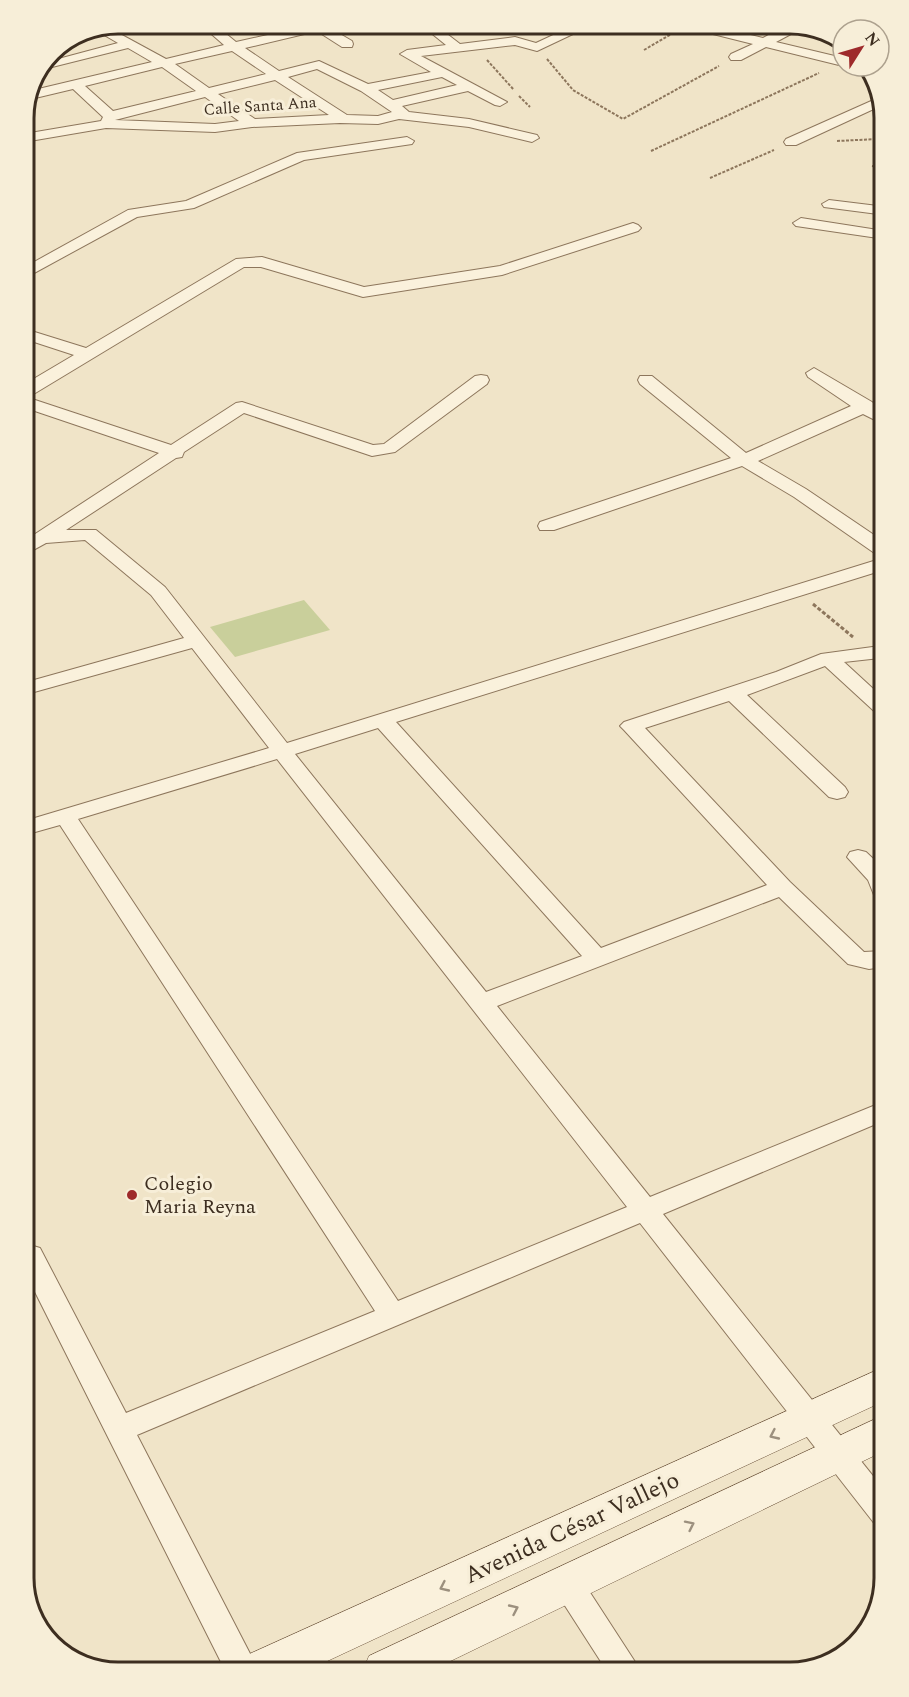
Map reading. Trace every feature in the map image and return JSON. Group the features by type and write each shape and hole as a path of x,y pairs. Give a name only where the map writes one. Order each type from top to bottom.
{"street":[{"path":"218,34 234,47 344,119"},
{"path":"38,93 284,34"},
{"path":"331,34 347,44"},
{"path":"440,34 457,48"},
{"path":"112,35 164,63 252,123"},
{"path":"510,35 515,41"},
{"path":"500,102 407,54 515,41 537,47 564,35"},
{"path":"724,35 831,59"},
{"path":"731,59 780,35"},
{"path":"55,64 129,44"},
{"name":"Calle Santa Ana","path":"35,136 108,120 206,128 252,123 344,119 378,120 396,109 366,88 323,65 276,74"},
{"path":"366,88 445,73"},
{"path":"76,84 108,120 207,91 276,74"},
{"path":"396,109 470,86"},
{"path":"791,142 873,104"},
{"path":"396,109 532,138"},
{"path":"35,267 132,213 189,205 302,156 407,141"},
{"path":"829,204 874,210"},
{"path":"801,224 874,233"},
{"path":"35,386 241,262 262,262 363,292 502,270 633,228"},
{"path":"35,337 88,354"},
{"path":"814,373 873,411"},
{"path":"35,543 176,453 242,407 372,451 381,451 389,448 481,380"},
{"path":"646,380 744,460 808,498 874,544"},
{"path":"35,405 176,453"},
{"path":"547,526 744,460 873,411"},
{"path":"35,543 83,534 92,536 158,591 874,1500"},
{"path":"35,825 282,751 874,566"},
{"path":"35,686 197,640"},
{"path":"874,653 828,658 733,693 631,726 782,886 856,957 874,961"},
{"path":"828,658 874,701"},
{"path":"733,693 837,792"},
{"path":"382,719 598,959"},
{"path":"65,816 393,1316"},
{"path":"858,857 874,874"},
{"path":"482,1003 782,886"},
{"path":"119,1429 874,1115"},
{"path":"34,1263 238,1662"},
{"name":"Avenida César Vallejo","path":"279,1662 874,1388"},
{"path":"402,1662 874,1437"},
{"path":"567,1584 619,1662"}],"path":[{"path":"644,51 672,35"},
{"path":"474,47 530,107"},
{"path":"537,47 573,90 623,119 731,59"},
{"path":"651,151 821,72"},
{"path":"711,178 791,142"},
{"path":"808,599 854,638"}],"green space":[{"path":"304,600 330,630 235,657 210,627"}],"place":[{"name":"Colegio Maria Reyna","path":"132,1195"}]}
